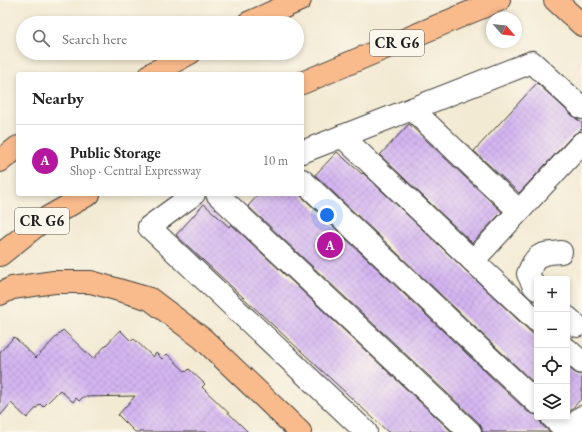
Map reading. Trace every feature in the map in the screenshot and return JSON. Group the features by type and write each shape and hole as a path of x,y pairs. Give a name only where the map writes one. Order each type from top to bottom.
{"main road":[{"path":"264,16 300,0"},
{"name":"CR G6","path":"304,82 499,0"},
{"path":"555,0 577,21"},
{"path":"155,72 177,60"},
{"path":"0,161 16,149"},
{"name":"CR G6","path":"0,255 45,219 85,196"},
{"path":"0,294 12,288 54,282 91,282 150,299 203,339 300,432"}],"lane":[{"path":"304,151 532,62 582,108"},
{"path":"412,109 519,211"},
{"path":"342,136 534,318"},
{"path":"473,261 582,143"},
{"path":"304,182 534,400"},
{"path":"191,196 149,227 366,432"},
{"path":"219,196 470,432"},
{"path":"534,286 528,274 533,261 542,254 561,252"},
{"path":"570,352 582,363"},
{"path":"555,420 568,432 582,417"}],"building":[{"path":"537,83 582,123 582,129 573,135 519,193 474,151"},
{"path":"409,124 502,212 472,243 380,155"},
{"path":"337,152 362,174 363,173 534,335 534,383 315,175"},
{"path":"257,196 301,196 528,412 534,414 534,420 540,420 543,426 550,432 482,432 482,428 479,423 248,206"},
{"path":"204,204 229,227 231,224 452,432 388,432 176,235"},
{"path":"63,330 93,359 120,330 131,341 134,339 153,357 156,353 162,359 167,354 186,372 189,369 205,384 202,387 248,432 135,432 118,415 135,396 83,397 79,401 76,398 73,402 60,390 43,407 40,404 27,418 11,403 0,416 0,352 14,337 36,358"},
{"path":"570,369 582,375 582,398 570,411"}],"place":[{"name":"Public Storage","path":"330,245"}]}
